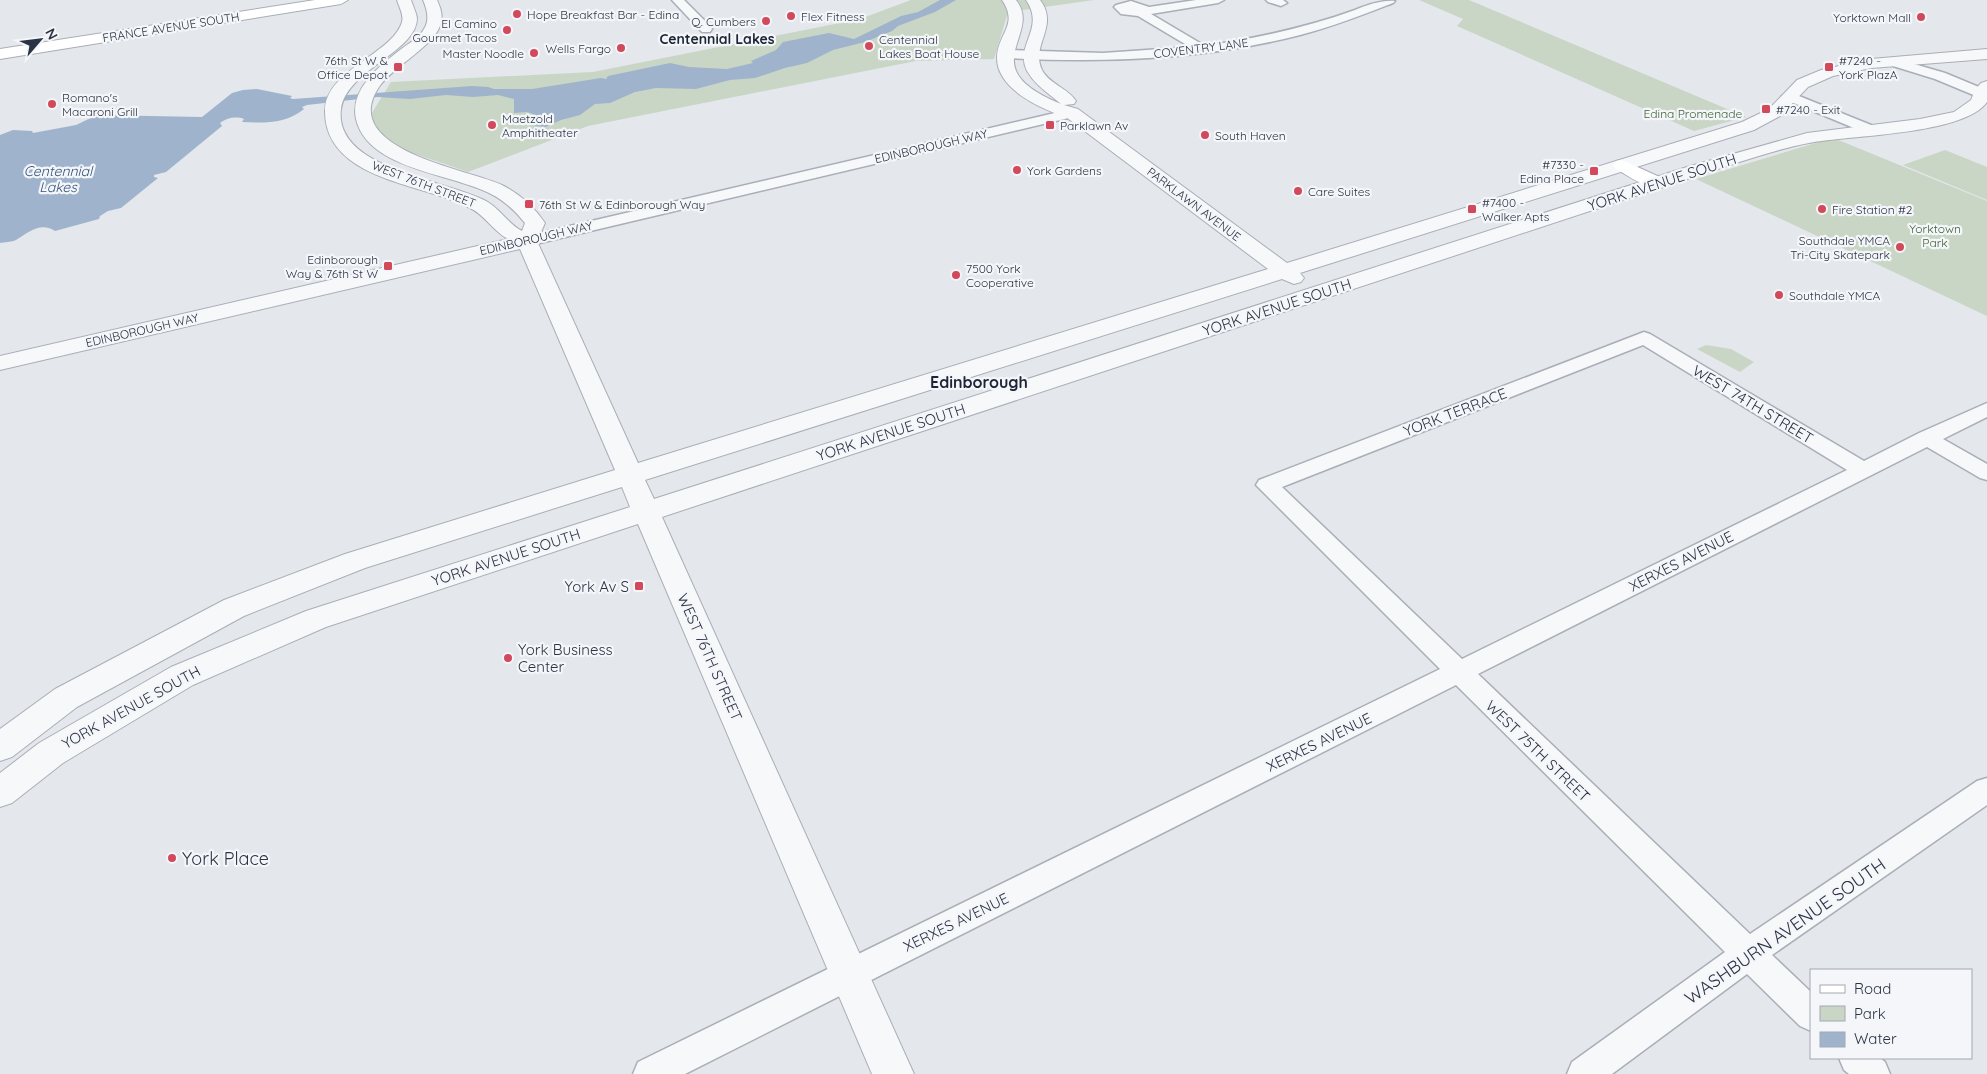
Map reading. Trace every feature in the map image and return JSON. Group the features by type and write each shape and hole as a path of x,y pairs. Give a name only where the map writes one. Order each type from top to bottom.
{"main road":[{"name":"FRANCE AVENUE SOUTH","path":"0,45 293,0"},
{"name":"FRANCE AVENUE SOUTH","path":"0,54 341,0"},
{"path":"1622,166 1657,182"}],"street":[{"name":"WEST 76TH STREET","path":"404,0 409,16 406,29 394,43 347,82 334,107 333,119 338,136 357,157 381,170 477,203 492,213 508,232 527,241 893,1074"},
{"name":"WEST 76TH STREET","path":"430,0 435,14 432,30 375,81 363,103 362,110 366,126 375,138 393,152 489,185 519,203 535,223 527,241"},
{"path":"678,0 706,29"},
{"path":"1006,54 1017,15 1015,7 1009,0"},
{"path":"1031,56 1042,22 1040,9 1033,0"},
{"path":"1202,49 1144,12 1218,0"},
{"name":"COVENTRY LANE","path":"1006,54 1031,56 1129,56 1255,42 1334,23 1389,1"},
{"name":"PARKLAWN AVENUE","path":"1006,54 1005,64 1018,85 1054,109 1072,114 1316,294"},
{"name":"YORK AVENUE SOUTH","path":"0,747 66,698 234,608 355,561 1748,126 1779,110 1789,96 1805,82 1832,71 1862,66 1987,54"},
{"name":"PARKLAWN AVENUE","path":"1031,56 1034,70 1047,84 1072,104 1072,114"},
{"name":"YORK AVENUE SOUTH","path":"0,792 51,753 182,676 316,619 1657,182 1807,138 1920,124 1958,116 1979,102 1984,90 1897,63"},
{"name":"YORK AVENUE SOUTH","path":"1789,96 1871,130"},
{"name":"EDINBOROUGH WAY","path":"0,363 1072,114"},
{"name":"WEST 74TH STREET","path":"1644,338 1863,470"},
{"name":"YORK TERRACE","path":"1267,486 1644,338"},
{"name":"XERXES AVENUE","path":"650,1074 1987,409"},
{"path":"1926,438 1987,472"},
{"name":"WEST 75TH STREET","path":"1267,486 1748,956 1810,1014"},
{"name":"WASHBURN AVENUE SOUTH","path":"1584,1074 1748,956 1767,940 1987,790"},
{"path":"1857,1059 1873,1074"}],"green space":[{"path":"911,0 1094,0 1008,12 994,59 916,61 588,126 468,172 389,145 370,116 391,82 593,72 860,19"},
{"name":"Edina Promenade","path":"1419,0 1469,0 1746,117 1694,131 1457,26 1463,19"},
{"name":"Yorktown Park","path":"1836,139 1987,201 1987,316 1696,179 1819,142"},
{"path":"1945,150 1987,167 1987,200 1903,165"},
{"path":"1706,345 1731,349 1754,362 1740,372 1697,349"}],"water":[{"name":"Centennial Lakes","path":"940,0 956,0 935,12 898,26 892,31 865,42 833,50 807,63 755,78 730,80 696,89 656,88 635,92 610,103 595,104 580,115 561,120 546,127 525,123 534,118 533,114 527,112 514,113 514,99 498,95 473,97 446,95 410,99 377,97 307,105 290,118 274,122 242,122 244,119 228,119 222,121 220,123 222,126 166,172 154,175 154,177 158,178 121,208 108,211 100,216 99,219 55,231 45,227 34,229 14,241 0,243 0,135 13,130 32,131 33,133 76,125 97,115 202,117 232,93 243,90 257,89 292,96 290,98 293,99 472,86 494,89 532,89 601,78 606,79 608,76 670,63 689,67 727,69 753,63 751,61 776,50 783,42 829,33 854,39 901,16 918,12"}],"place":[{"name":"Hope Breakfast Bar - Edina","path":"517,14"},
{"name":"Flex Fitness","path":"791,16"},
{"name":"Yorktown Mall","path":"1921,17"},
{"name":"Q. Cumbers","path":"766,21"},
{"name":"El Camino Gourmet Tacos","path":"507,30"},
{"name":"Centennial Lakes Boat House","path":"869,46"},
{"name":"Wells Fargo","path":"621,48"},
{"name":"Master Noodle","path":"534,53"},
{"name":"76th St W & Office Depot","path":"398,67"},
{"name":"#7240 - York PlazA","path":"1829,67"},
{"name":"Romano's Macaroni Grill","path":"52,104"},
{"name":"#7240 - Exit","path":"1766,109"},
{"name":"Maetzold Amphitheater","path":"492,125"},
{"name":"Parklawn Av","path":"1050,125"},
{"name":"South Haven","path":"1205,135"},
{"name":"York Gardens","path":"1017,170"},
{"name":"#7330 - Edina Place","path":"1594,171"},
{"name":"Care Suites","path":"1298,191"},
{"name":"76th St W & Edinborough Way","path":"529,204"},
{"name":"#7400 - Walker Apts","path":"1472,209"},
{"name":"Fire Station #2","path":"1822,209"},
{"name":"Southdale YMCA Tri-City Skatepark","path":"1900,247"},
{"name":"Edinborough Way & 76th St W","path":"388,266"},
{"name":"7500 York Cooperative","path":"956,275"},
{"name":"Southdale YMCA","path":"1779,295"},
{"name":"York Av S","path":"639,586"},
{"name":"York Business Center","path":"508,658"},
{"name":"York Place","path":"172,858"}],"district":[{"name":"Centennial Lakes","path":"717,39"},
{"name":"Edinborough","path":"979,382"}]}
